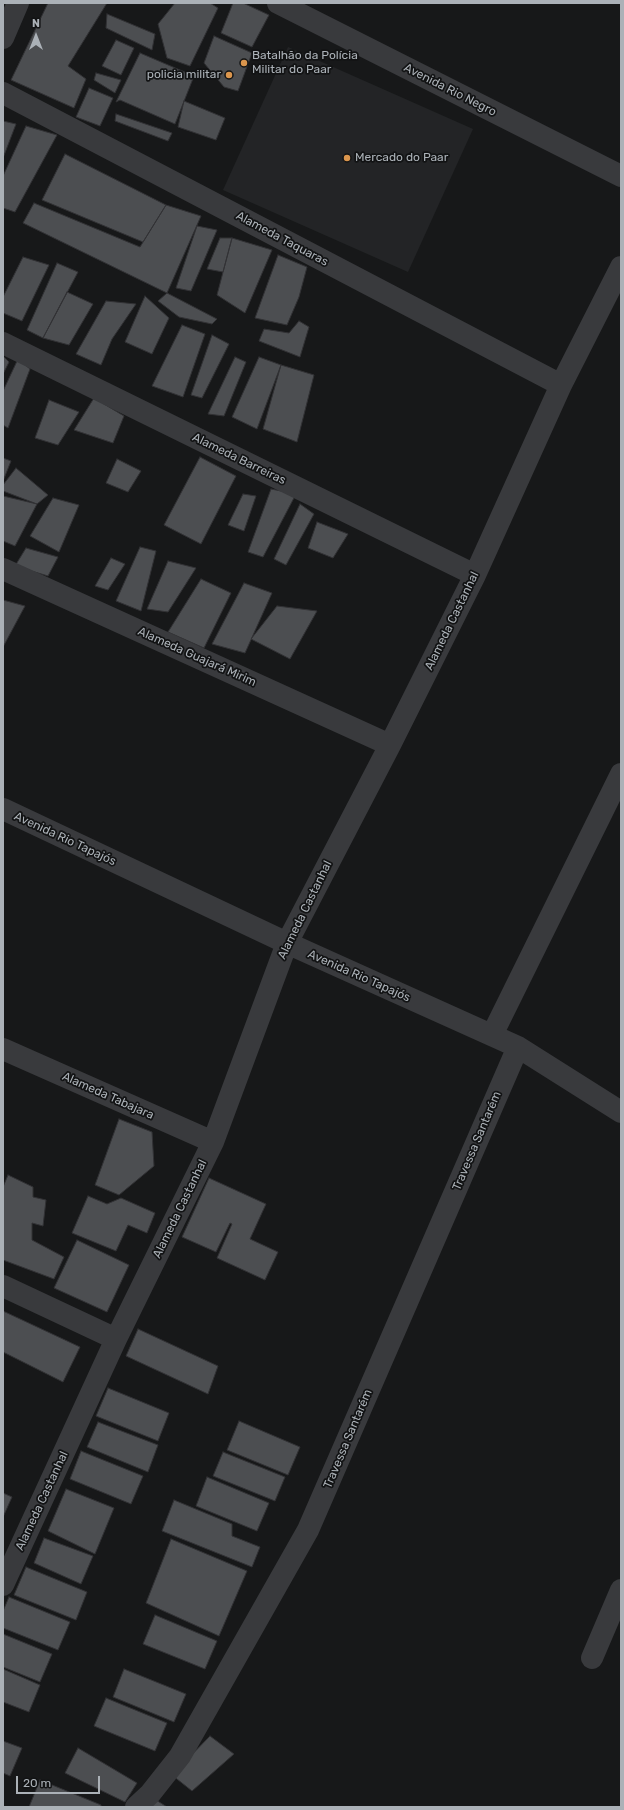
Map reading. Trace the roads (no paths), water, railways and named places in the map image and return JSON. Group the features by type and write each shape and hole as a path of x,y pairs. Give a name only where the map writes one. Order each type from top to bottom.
{"street":[{"path":"3,38 18,3"},
{"name":"Avenida Rio Negro","path":"278,3 621,176"},
{"name":"Alameda Taquaras","path":"3,92 561,385"},
{"name":"Alameda Castanhal","path":"3,1585 116,1339 213,1142 287,943 390,745 475,575 561,385 621,268"},
{"name":"Alameda Barreiras","path":"3,343 475,575"},
{"name":"Alameda Guajará Mirim","path":"3,569 390,745"},
{"path":"492,1035 621,774"},
{"name":"Avenida Rio Tapajós","path":"3,809 287,943 518,1047 621,1112"},
{"name":"Travessa Santarém","path":"136,1807 150,1794 180,1756 308,1530 518,1047"},
{"name":"Alameda Tabajara","path":"3,1049 213,1142"},
{"path":"3,1286 116,1339"},
{"path":"592,1658 621,1590"}],"place":[{"name":"Batalhão da Polícia Militar do Paar","path":"244,63"},
{"name":"policia militar","path":"229,75"},
{"name":"Mercado do Paar","path":"347,158"}]}
